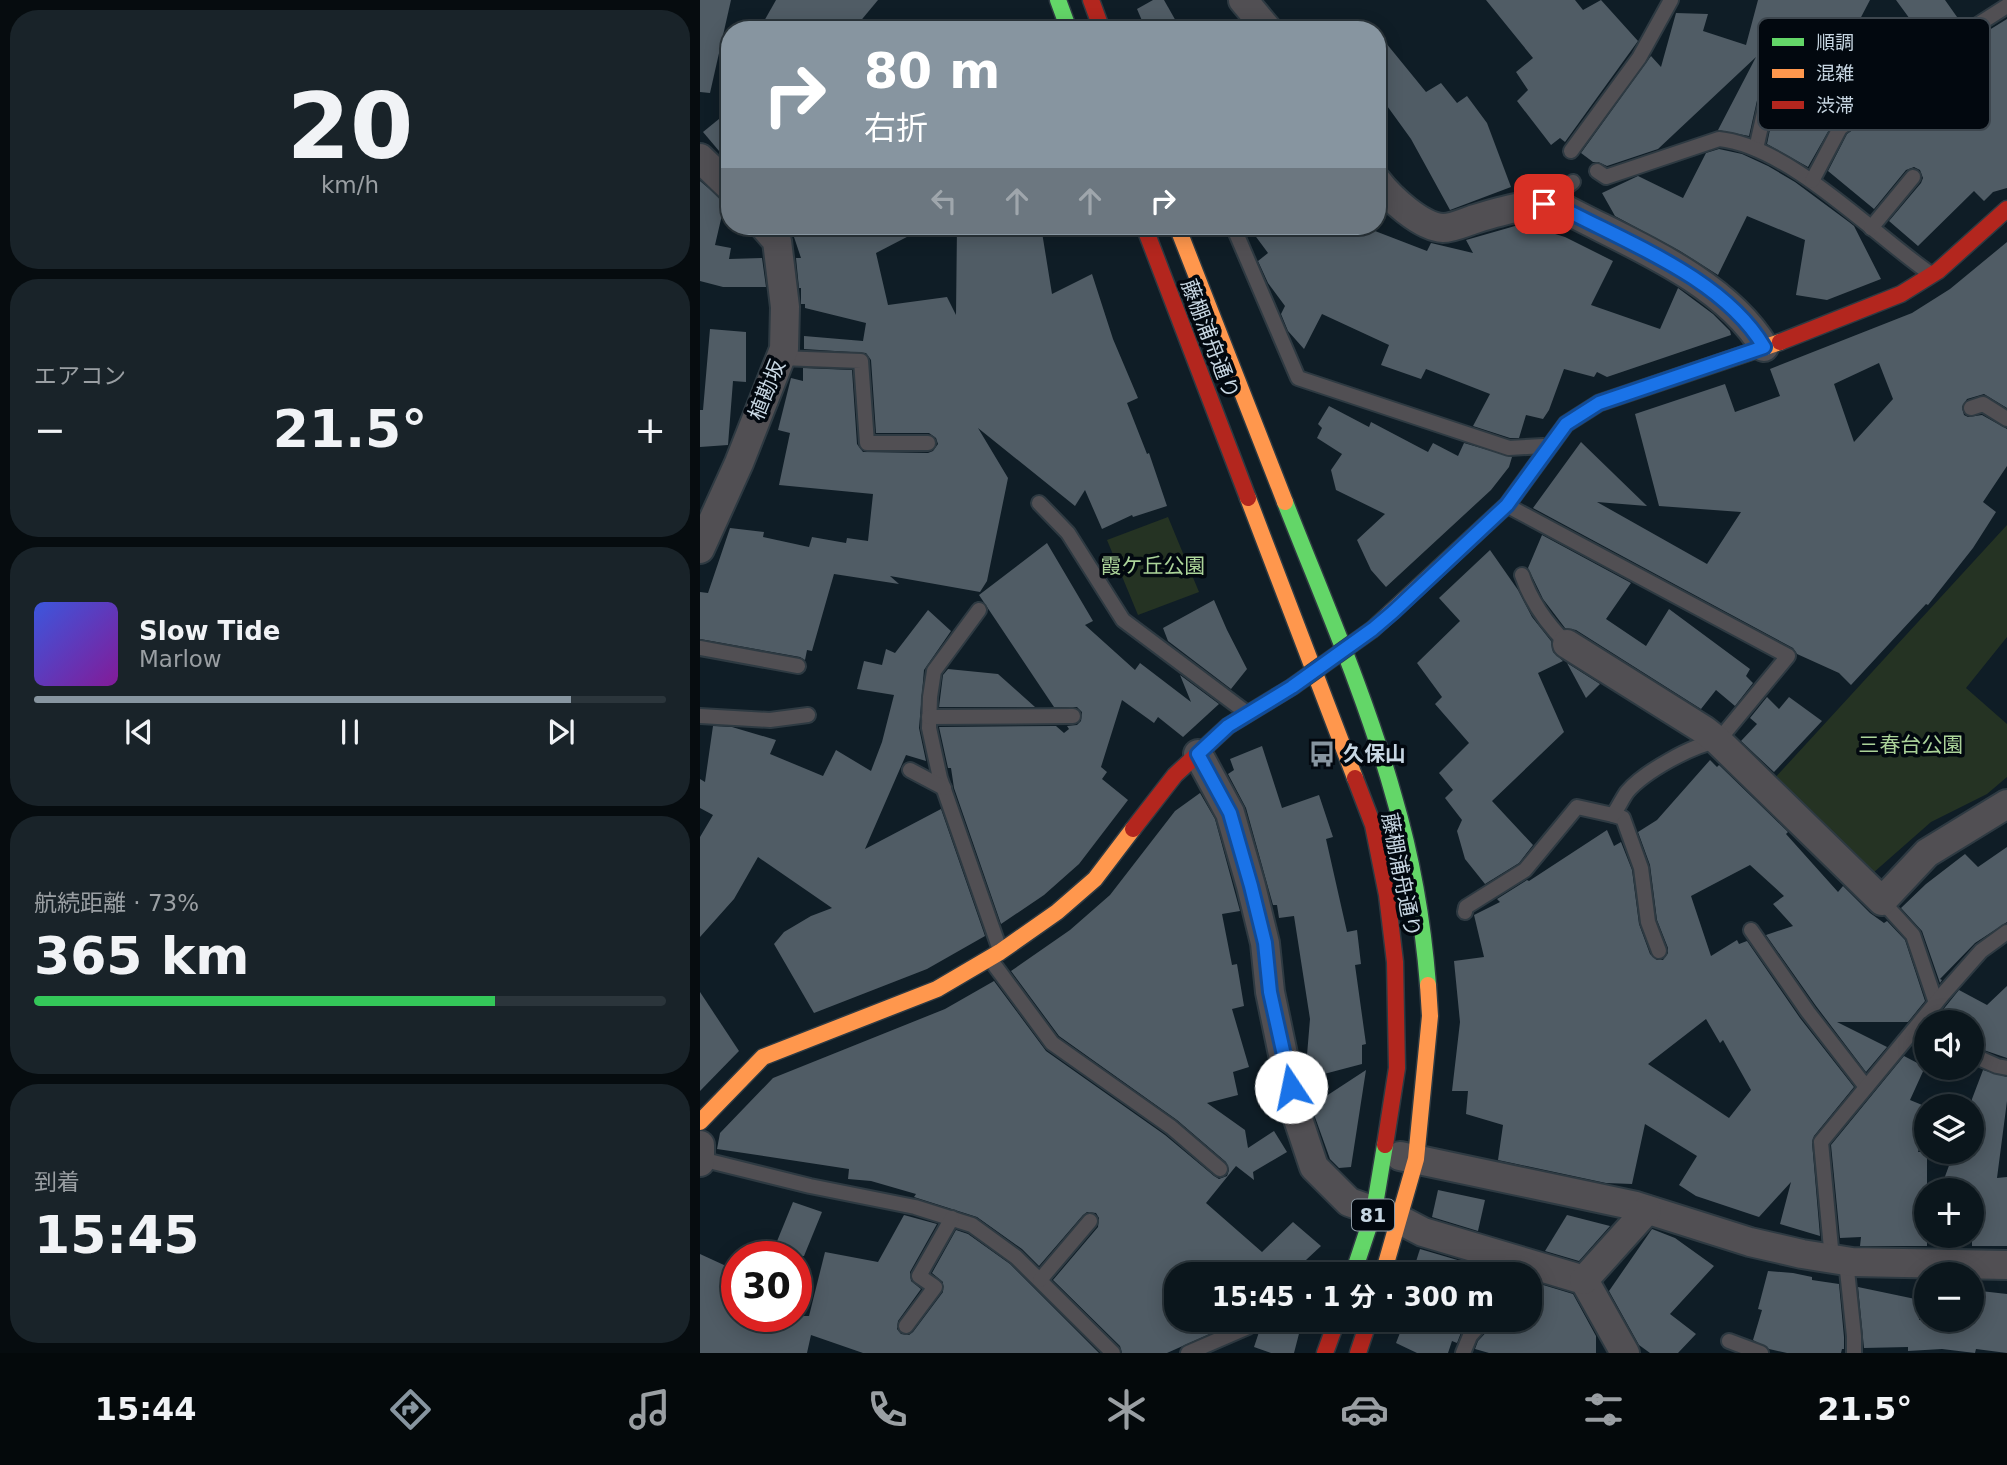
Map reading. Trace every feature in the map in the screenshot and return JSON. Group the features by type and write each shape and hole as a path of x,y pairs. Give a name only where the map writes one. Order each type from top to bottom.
{"main road":[{"path":"1058,0 1066,21"},
{"path":"1091,0 1099,21"},
{"path":"700,1122 763,1057 937,989 995,955 1058,912 1095,879 1175,775 1228,726 1292,687 1373,629 1507,505 1566,424 1599,403 1764,347 1901,294 1932,275 2007,209"},
{"name":"藤棚浦舟通り","path":"1147,235 1373,825 1387,895 1398,1015 1397,1068 1383,1153 1387,1215 1384,1262"},
{"name":"藤棚浦舟通り","path":"1180,235 1360,698 1394,796 1412,869 1425,952 1430,1016 1416,1159 1360,1262"},
{"path":"1325,1353 1333,1332"},
{"path":"1358,1353 1365,1332"}],"street":[{"path":"1243,0 1260,21"},
{"path":"700,158 721,178"},
{"path":"1386,193 1408,211 1433,225 1445,228 1514,206 1544,204 1560,207 1684,272 1731,305 1764,347"},
{"name":"植勘坂","path":"700,549 739,463 784,349 785,307 779,251 777,241 772,235"},
{"path":"1567,644 1718,741 1882,901 1927,853 2007,804"},
{"path":"1198,754 1230,813 1251,886 1265,943 1270,992 1294,1107 1314,1167 1349,1202 1506,1262"},
{"path":"1383,1153 1647,1210 1750,1242 1802,1254 1839,1260 2007,1265"},
{"path":"1584,1280 1647,1210"},
{"path":"1542,1272 1584,1280"},
{"path":"1584,1280 1625,1353"}],"lane":[{"path":"1571,151 1639,58 1671,0"},
{"path":"1988,18 2007,6"},
{"path":"1756,149 1760,130"},
{"path":"1812,181 1839,130"},
{"path":"1597,171 1606,177 1719,139 1734,141 1756,149 1800,172 1932,275"},
{"path":"1871,229 1913,177"},
{"path":"1544,204 1573,182"},
{"path":"1237,235 1298,378 1509,448 1551,445"},
{"path":"780,358 861,361 867,443 928,443"},
{"path":"1971,408 1983,404 2007,419"},
{"path":"1039,503 1068,533 1123,620 1248,714"},
{"path":"1507,505 1514,526"},
{"path":"1507,505 1788,656 1718,741 1704,744 1656,769 1628,790 1613,816"},
{"path":"1521,575 1528,594 1567,644"},
{"path":"979,610 934,671 929,728 944,788 995,955 1052,1043 1171,1127 1220,1169"},
{"path":"700,648 798,666"},
{"path":"700,716 770,720 807,715"},
{"path":"929,717 1073,716"},
{"path":"910,770 944,788"},
{"path":"1465,912 1466,907 1525,870 1577,807 1623,818 1641,868 1648,922 1659,951"},
{"path":"1882,901 1913,935 1936,1003"},
{"path":"1751,930 1808,1012 1866,1087"},
{"path":"1932,1010 1981,951 2007,932"},
{"path":"1854,1353 1854,1336 1821,1142 1866,1087 1914,1036"},
{"path":"1984,1060 2007,1068"},
{"path":"700,1156 810,1186 915,1207 972,1225 1016,1257 1114,1353"},
{"path":"906,1326 935,1287 919,1276 952,1218"},
{"path":"1040,1280 1090,1221"},
{"path":"1188,1353 1236,1332"},
{"path":"1463,1353 1474,1332"},
{"path":"1729,1341 1761,1353"}],"green space":[{"name":"霞ケ丘公園","path":"1168,517 1199,592 1138,615 1107,540"},
{"name":"三春台公園","path":"2007,525 2007,637 1966,688 2007,724 2007,777 1987,794 1931,822 1873,873 1773,780"}],"building":[{"path":"700,0 731,0 726,21 721,21 721,44 710,93 700,92"},
{"path":"776,0 878,0 860,21 764,21"},
{"path":"1153,0 1164,0 1176,21 1142,21 1137,9"},
{"path":"1486,0 1575,0 1583,10 1601,0 1638,41 1565,142 1560,138 1551,145 1517,101 1528,90 1516,72 1533,58"},
{"path":"1758,0 1870,0 1861,18 1758,18 1758,96 1749,136 1718,130 1756,57 1658,149 1607,166 1593,162 1581,153 1651,56 1661,67 1676,13 1708,14 1703,31 1746,45"},
{"path":"1896,0 1945,0 1958,18 1909,18"},
{"path":"2007,19 2007,188 1993,192 1984,201 1974,191 1918,246 1889,221 1921,183 1923,178 1920,170 1914,167 1906,170 1874,209 1828,171 1847,134 1853,130 1990,130 1990,30"},
{"path":"1386,43 1426,92 1441,83 1457,103 1467,96 1487,123 1511,187 1450,210 1411,139 1386,104"},
{"path":"721,117 721,153 703,132"},
{"path":"1770,130 1829,130 1808,167 1767,144"},
{"path":"1719,149 1742,154 1768,166 1795,182 1854,226 1881,279 1827,300 1796,295 1805,240 1747,216 1718,275 1615,216 1602,193 1638,176 1683,198 1706,153"},
{"path":"700,181 721,199 721,219 715,245 731,248 729,259 762,258 766,287 723,287 700,281"},
{"path":"1522,224 1565,237 1613,261 1591,305 1660,329 1678,288 1713,314 1731,335 1607,377 1597,372 1594,377 1564,369 1543,419 1526,415 1519,438 1510,438 1473,426 1490,394 1426,369 1421,379 1381,365 1389,345 1322,314 1304,349 1288,331 1281,314 1285,306 1268,283 1258,261 1268,253 1255,235 1385,235 1427,251 1431,243 1473,253 1466,240"},
{"path":"793,235 911,235 876,253 888,305 947,297 956,315 957,235 1042,235 1052,294 1092,274 1113,339 1138,398 1127,403 1147,454 1149,453 1167,506 1133,517 1132,515 1102,529 1085,490 1075,506 978,428 1008,478 987,581 980,592 890,576 899,584 834,574 812,651 807,650 805,660 700,639 700,592 708,593 730,528 764,532 763,537 809,547 812,537 846,543 847,538 868,541 873,494 779,485 790,433 778,430 791,378 803,381 803,368 852,370 857,444 863,452 928,453 938,444 936,438 929,433 876,433 871,360 866,353 804,349 804,336 863,341 866,323 805,308 805,304 801,304 796,258 801,258"},
{"path":"2007,242 2007,408 1984,394 1967,399 1962,407 1964,415 1968,417 1982,415 2007,429 2007,466 1983,502 1996,512 1973,548 1928,605 1926,604 1851,685 1839,673 1797,654 1793,648 1533,508 1581,442 1647,506 1597,502 1707,564 1741,512 1659,506 1635,414 1725,384 1735,412 1780,396 1770,369 1912,313 1950,289","holes":["1879,363 1893,399 1854,442 1834,384"]},
{"path":"710,329 746,332 746,382 733,381 728,445 700,447 700,410 703,410"},
{"path":"1329,406 1369,427 1371,422 1428,452 1433,443 1458,456 1464,443 1512,457 1509,467 1491,490 1386,587 1371,570 1357,540 1385,514 1336,490 1331,470 1342,454 1317,438 1322,428 1318,424"},
{"path":"1542,535 1631,583 1606,619 1646,646 1669,609 1750,669 1746,676 1753,683 1735,706 1716,690 1701,709 1576,630 1565,628 1543,599 1528,568"},
{"path":"1047,543 1093,621 1085,625 1135,670 1140,663 1191,702 1180,675 1219,704 1183,737 1158,717 1154,723 1122,700 1101,767 1107,772 1102,779 1128,800 1079,864 1044,895 1001,924 954,788 939,727 1056,726 1064,733 1069,729 1067,726 1077,725 1081,721 1082,712 1077,707 1054,707 979,595"},
{"path":"1490,550 1518,590 1532,617 1551,641 1553,652 1563,661 1538,673 1564,732 1492,801 1533,845 1519,863 1485,884 1465,859 1457,831 1462,820 1445,798 1453,790 1439,773 1469,743 1435,704 1442,697 1417,663 1460,621 1439,598"},
{"path":"1214,600 1247,669 1231,689 1168,641 1163,628"},
{"path":"928,610 951,631 924,670 919,728 926,761 906,755 865,849 941,809 985,936 927,969 814,1013 774,944 784,932 811,916 832,908 758,857 734,899 700,937 700,837 713,815 700,808 700,779 705,782 713,726 732,727 776,740 770,754 823,776 836,750 871,771 882,742 894,695 857,689 864,661 882,665 886,649 895,653"},
{"path":"1567,663 1600,684 1586,698"},
{"path":"948,669 998,674 1035,707 939,707 943,675"},
{"path":"1767,697 1779,709 1789,697 1822,721 1774,772 1741,741 1757,724 1750,718"},
{"path":"1262,746 1282,808 1319,795 1333,837 1326,839 1347,932 1357,930 1361,964 1355,965 1366,1044 1362,1045 1362,1064 1305,1079 1310,1019 1294,916 1279,918 1246,808 1228,774 1234,770 1230,759"},
{"path":"1710,760 1717,767 1719,765 1788,832 1786,834 1838,892 1843,886 1870,913 1884,923 1887,921 1905,940 1925,1001 1918,1010 1914,1010 1908,1022 1837,1022 1887,1047 1866,1072 1766,935 1793,926 1773,904 1784,896 1750,865 1691,896 1711,956 1737,940 1739,944 1747,941 1800,1018 1854,1087 1812,1142 1820,1236 1780,1224 1791,1182 1759,1217 1696,1196 1679,1185 1697,1156 1645,1124 1632,1184 1606,1183 1498,1160 1503,1125 1466,1114 1468,1091 1452,1091 1460,1022 1454,961 1484,957 1474,915 1500,902 1497,899 1607,830 1614,846 1621,842 1632,870 1639,924 1650,954 1657,960 1663,960 1668,948 1657,920 1650,865 1638,832 1657,820","holes":["1706,1019 1720,1043 1723,1040 1751,1090 1729,1118 1648,1064"]},
{"path":"1200,793 1215,819 1240,911 1222,914 1232,965 1237,964 1244,1006 1232,1009 1249,1067 1233,1072 1238,1095 1207,1103 1245,1130 1248,1148 1274,1131 1287,1152 1253,1172 1254,1180 1236,1166 1206,1203 1262,1252 1293,1222 1321,1246 1304,1262 1164,1262 1164,1332 1214,1332 1167,1353 1122,1353 1120,1346 1053,1280 1098,1227 1099,1218 1096,1213 1087,1212 1083,1215 1039,1266 1022,1249 977,1217 914,1197 916,1194 871,1181 848,1179 849,1169 717,1149 720,1133 773,1078 945,1009 994,981 1046,1051 1165,1135 1214,1176 1219,1179 1227,1176 1229,1170 1226,1162 1177,1120 1059,1036 1011,971 1070,930 1110,895 1175,811"},
{"path":"2007,847 2007,922 1975,943 1940,979 1940,983 1922,931 1901,908 1926,884 1965,854 1978,867"},
{"path":"2007,986 2007,1058 1984,1050 1984,1010 1943,1010 1959,990 1987,1005"},
{"path":"700,992 739,1051 700,1091"},
{"path":"1904,1056 1914,1061 1914,1080 1919,1080 1910,1100 1914,1102 1914,1164 1927,1164 1927,1178 1914,1178 1914,1246 1860,1246 1861,1237 1840,1238 1831,1145"},
{"path":"1366,1070 1351,1167 1339,1168 1330,1159 1311,1106"},
{"path":"1984,1070 2007,1077 2007,1101 1997,1178 2007,1177 2007,1246 1984,1246 1984,1178 1944,1178 1950,1164 1984,1164 1984,1094 1974,1094 1979,1080 1984,1080"},
{"path":"1438,1190 1485,1200 1478,1231 1432,1217"},
{"path":"793,1202 822,1212 810,1241 777,1241"},
{"path":"904,1215 937,1224 910,1272 911,1281 921,1289 898,1321 897,1329 901,1334 909,1335 943,1292 943,1282 932,1273 956,1230 968,1234 1010,1264 1099,1353 863,1353 811,1335 807,1353 700,1353 700,1254 721,1264 721,1332 812,1332 812,1304 825,1252 878,1262"},
{"path":"1567,1215 1610,1226 1579,1261 1545,1251"},
{"path":"1652,1229 1675,1238 1714,1266 1670,1314 1696,1334 1678,1353 1650,1353 1639,1345 1609,1291"},
{"path":"1420,1249 1464,1262 1416,1262"},
{"path":"1768,1271 1793,1273 1812,1277 1812,1280 1839,1284 1844,1337 1844,1349 1841,1353 1787,1353 1769,1349 1753,1340 1762,1310 1758,1309"},
{"path":"1542,1285 1573,1294 1596,1336 1596,1353 1489,1353 1475,1349 1486,1332 1542,1332"},
{"path":"1858,1287 1914,1299 1914,1332 1984,1332 1984,1291 2007,1294 2007,1353 1976,1349 1975,1353 1942,1349 1908,1351 1908,1347 1864,1348"},
{"path":"1259,1332 1299,1332 1294,1353 1271,1353 1254,1347"},
{"path":"1400,1332 1461,1332 1457,1343 1452,1341 1448,1353 1417,1353 1396,1343"}],"traffic: fast":[{"path":"1058,0 1066,21"},
{"path":"1285,502 1329,611 1383,759 1416,890 1428,985"},
{"path":"1357,1262 1374,1211 1385,1145"}],"traffic: slow":[{"path":"1181,235 1285,502"},
{"path":"1373,629 1507,505 1566,424 1599,403 1780,342"},
{"path":"1248,498 1355,778"},
{"path":"700,1122 763,1057 937,989 1000,952 1057,912 1095,879 1133,829"},
{"path":"1386,1262 1416,1159 1430,1016 1428,985"}],"traffic: jam":[{"path":"1091,0 1099,21"},
{"path":"1780,342 1901,294 1938,271 2007,209"},
{"path":"1147,235 1248,498"},
{"path":"1292,687 1373,629"},
{"path":"1133,829 1175,775 1228,726 1292,687"},
{"path":"1355,778 1373,825 1387,895 1395,962 1397,1068 1385,1145"},
{"path":"1325,1353 1333,1332"},
{"path":"1358,1353 1365,1332"}],"place":[{"name":"久保山","path":"1322,754"}],"route":[{"path":"1291,1087 1270,992 1265,943 1251,886 1230,813 1198,754 1228,726 1292,687 1393,612 1507,505 1566,424 1599,403 1764,347 1731,305 1684,272 1560,207 1544,204"}]}
